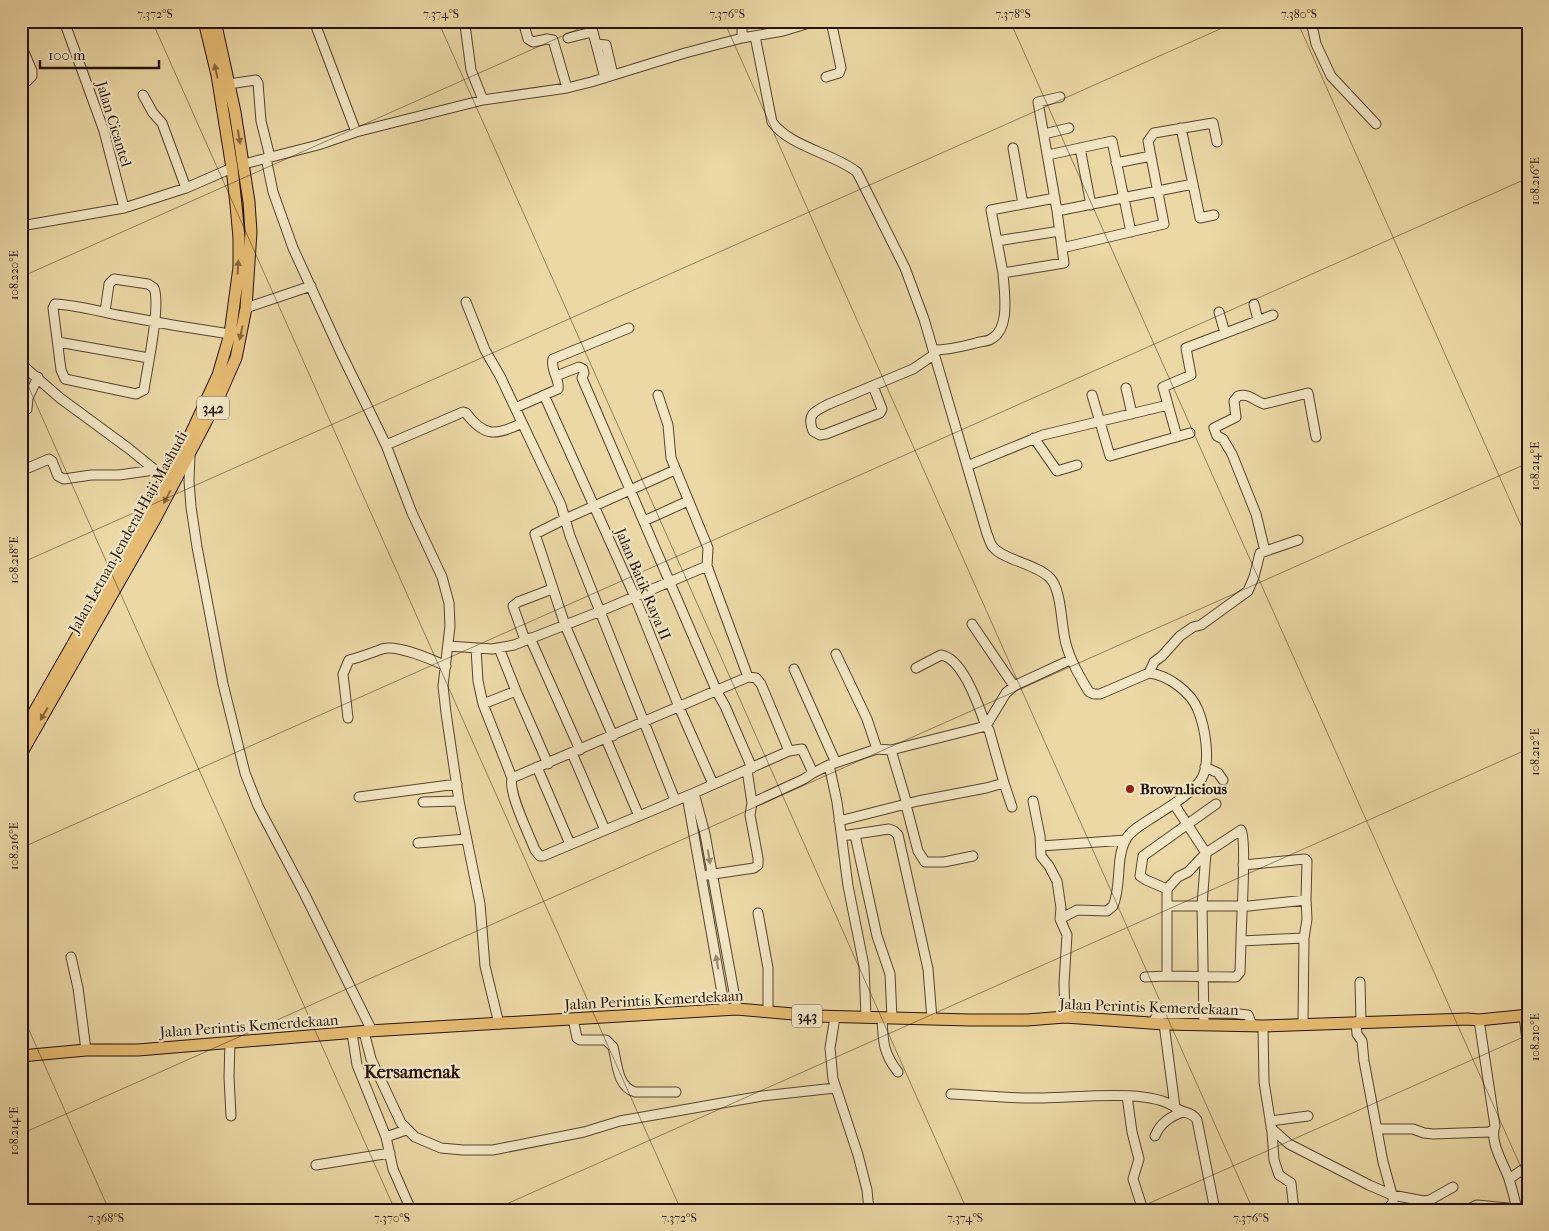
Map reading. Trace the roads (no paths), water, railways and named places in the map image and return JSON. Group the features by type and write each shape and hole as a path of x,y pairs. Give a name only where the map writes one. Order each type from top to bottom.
{"main road":[{"name":"Jalan Letnan Jenderal Haji Mashudi","path":"21,754 55,684 122,562 165,478 181,455 210,395 230,334 238,267 236,205 217,76 204,21"},
{"name":"Jalan Letnan Jenderal Haji Mashudi","path":"21,735 55,684 154,521 229,377 236,358 246,308 251,232 244,164 235,112 215,21"},
{"path":"223,116 235,112"},
{"path":"236,205 249,202"},
{"name":"Jalan Perintis Kemerdekaan","path":"21,1056 86,1050 138,1050 368,1031 737,1009 835,1017 932,1020 1027,1020 1065,1017 1164,1024 1204,1019 1257,1026 1479,1020 1526,1015"}],"street":[{"name":"Jalan Cicantel","path":"64,21 104,132 124,208"},
{"path":"314,21 356,132"},
{"path":"425,23 454,21"},
{"path":"460,21 465,25 471,70 483,100"},
{"path":"523,21 530,41 553,40 567,88"},
{"path":"590,21 596,44 609,76"},
{"path":"742,21 742,38"},
{"path":"244,164 318,145 356,132 483,100 567,88 685,53 742,38 783,31 816,21"},
{"path":"826,77 839,73 841,68 831,21"},
{"path":"1311,21 1316,44 1331,76 1376,124"},
{"path":"568,38 592,32"},
{"path":"755,36 772,122 778,130 820,153 847,164 857,172 905,268 934,352 986,534 993,547 1003,555 1045,573 1054,583 1070,660 1089,692 1100,694 1149,672 1154,662 1180,636 1193,627 1201,625 1248,591 1254,578 1259,555 1265,551 1273,550 1298,540"},
{"path":"21,45 32,71 32,76 27,82 21,83"},
{"path":"229,84 256,80 258,84 261,121 273,192 294,248 340,351 386,445 412,513 442,577 450,603 450,626 443,686 456,784 480,904 485,966 499,1024"},
{"path":"143,95 153,113 162,123 186,188"},
{"path":"1003,273 1064,263 1058,212 1038,102 1060,97"},
{"path":"1062,248 1164,224 1148,141 1154,133 1213,123 1217,142"},
{"path":"1044,134 1069,128"},
{"path":"1181,128 1200,218 1214,215"},
{"path":"1048,154 1112,141 1131,232"},
{"path":"1013,148 1023,204"},
{"path":"1080,148 1091,204"},
{"path":"1116,163 1151,156"},
{"path":"21,226 124,208 186,188 232,168"},
{"path":"1058,212 1193,184"},
{"path":"873,386 882,409 880,414 826,434 820,435 813,431 810,420 816,410 873,386 913,370 934,352 990,340 1001,331 1005,313 1003,273 991,210 1055,198"},
{"path":"997,241 1060,230"},
{"path":"105,312 109,284 112,280 117,279 148,284 156,292 154,322 144,390 136,394 65,379 61,370 53,308 55,304 154,322 230,334"},
{"path":"246,308 311,286"},
{"path":"466,302 485,350 500,376 561,505 675,800"},
{"path":"1254,304 1258,320"},
{"path":"1219,312 1225,333"},
{"path":"1177,437 1164,388 1191,375 1186,348 1273,315"},
{"path":"515,408 560,387 552,362 556,357 629,328"},
{"path":"58,342 149,358"},
{"path":"21,364 60,398 165,478"},
{"path":"556,376 579,367 583,369 582,378 717,692 725,706 749,769 752,803 750,815 758,864 754,868 702,875"},
{"path":"21,410 27,409 28,398 38,377"},
{"path":"1126,388 1132,414"},
{"path":"1265,551 1256,514 1232,454 1223,439 1217,436 1214,428 1236,417 1234,401 1238,396 1249,395 1264,404 1308,393 1316,437"},
{"name":"Jalan Batik Raya II","path":"544,395 635,597 714,784"},
{"path":"658,395 668,425 671,458 708,548 707,566 748,677"},
{"path":"1092,395 1110,456 1190,433"},
{"path":"967,466 1043,435 1168,405"},
{"path":"386,445 463,412 466,412 479,428 494,433 507,430 522,423"},
{"path":"1034,438 1057,471 1077,465"},
{"path":"21,445 21,451"},
{"path":"190,453 189,481 197,547 223,684 245,773 258,806 305,895 368,1031 371,1059 406,1130 415,1137 441,1148 492,1150 584,1132 620,1121 762,1096 835,1088"},
{"path":"21,471 49,459 52,461 58,476 64,479 154,470"},
{"path":"639,816 565,625 535,534 675,470"},
{"path":"644,521 688,501"},
{"path":"448,646 476,649 514,645 707,566"},
{"path":"552,589 512,606 576,751 605,830"},
{"path":"972,624 1014,686"},
{"path":"348,718 342,674 349,660 377,652 384,648 424,655 446,666"},
{"path":"499,648 548,764"},
{"path":"476,649 478,681 483,704 512,778 512,792 537,853 543,856 789,751 802,749 813,773"},
{"path":"836,654 867,719 877,748"},
{"path":"916,668 941,655 949,658 967,680 989,730 1012,807"},
{"path":"752,803 833,764 877,748 891,750 986,726 1006,693 1014,686 1070,660"},
{"path":"794,669 833,764 848,886 864,966 866,1017"},
{"path":"1060,919 1077,910 1103,911 1111,909 1114,903 1122,848 1130,834 1174,804 1202,778 1205,767 1205,739 1202,720 1197,707 1178,685 1166,677 1149,672"},
{"path":"512,778 717,692 748,677 756,678 761,684 789,751"},
{"path":"483,704 516,691"},
{"path":"891,750 918,851 925,862 944,862 973,856"},
{"path":"537,767 570,844"},
{"path":"1205,767 1218,773 1223,780"},
{"path":"839,821 1004,783"},
{"path":"359,797 456,784"},
{"path":"691,794 705,834 737,1009"},
{"path":"691,794 694,836 725,1010"},
{"path":"423,802 459,801"},
{"path":"1033,801 1041,856 1049,866 1056,882 1061,908 1060,919 1067,935 1064,983 1065,1017"},
{"path":"1152,1023 1157,1016 1163,1014 1204,1019 1202,906 1206,853 1174,804"},
{"path":"1167,888 1142,879 1140,872 1145,854 1216,804"},
{"path":"842,836 889,829 898,835 928,969 932,1020"},
{"path":"1145,977 1238,976 1240,972 1243,865 1243,835 1241,830 1206,853 1188,872 1178,877 1167,888 1167,976"},
{"path":"694,836 705,834"},
{"path":"855,835 877,936 890,974 884,1050 898,1072"},
{"path":"418,843 466,839"},
{"path":"1041,846 1126,840"},
{"path":"1243,865 1305,858 1307,862 1303,1024"},
{"path":"1188,872 1204,873"},
{"path":"1167,906 1241,906 1306,900"},
{"path":"758,914 768,968 768,1012"},
{"path":"711,926 722,926"},
{"path":"1241,941 1304,938"},
{"path":"71,957 78,988 86,1050"},
{"path":"1360,982 1357,1033 1362,1041 1364,1061 1392,1202"},
{"path":"1526,1015 1528,1050"},
{"path":"835,1017 830,1048 832,1071 835,1088 868,1190 869,1210"},
{"path":"573,1018 577,1038 580,1040 606,1040 613,1046 621,1082 629,1091 676,1092"},
{"path":"1479,1020 1495,1126 1493,1130 1495,1143 1509,1179 1517,1209"},
{"path":"1164,1024 1175,1107"},
{"path":"1257,1026 1274,1160 1277,1172 1291,1183 1294,1210"},
{"path":"352,1033 357,1065 386,1137 394,1168 411,1210"},
{"path":"230,1042 231,1116"},
{"path":"951,1094 1041,1098 1127,1096 1162,1100 1195,1117 1199,1126 1215,1210"},
{"path":"374,1105 389,1096"},
{"path":"1127,1096 1132,1132 1139,1159 1133,1179 1143,1210"},
{"path":"1155,1136 1162,1124 1173,1116 1184,1112"},
{"path":"1271,1129 1308,1116"},
{"path":"1271,1129 1289,1144 1369,1185 1392,1202 1416,1210"},
{"path":"1377,1129 1413,1129 1432,1134 1489,1132 1493,1130"},
{"path":"386,1137 406,1130"},
{"path":"316,1165 390,1153"},
{"path":"1509,1179 1528,1166"},
{"path":"1392,1202 1424,1201 1429,1205 1453,1187"},
{"path":"1467,1210 1477,1205 1528,1210"}],"place":[{"name":"Brown.licious","path":"1130,789"}],"district":[{"name":"Kersamenak","path":"412,1072"}]}
